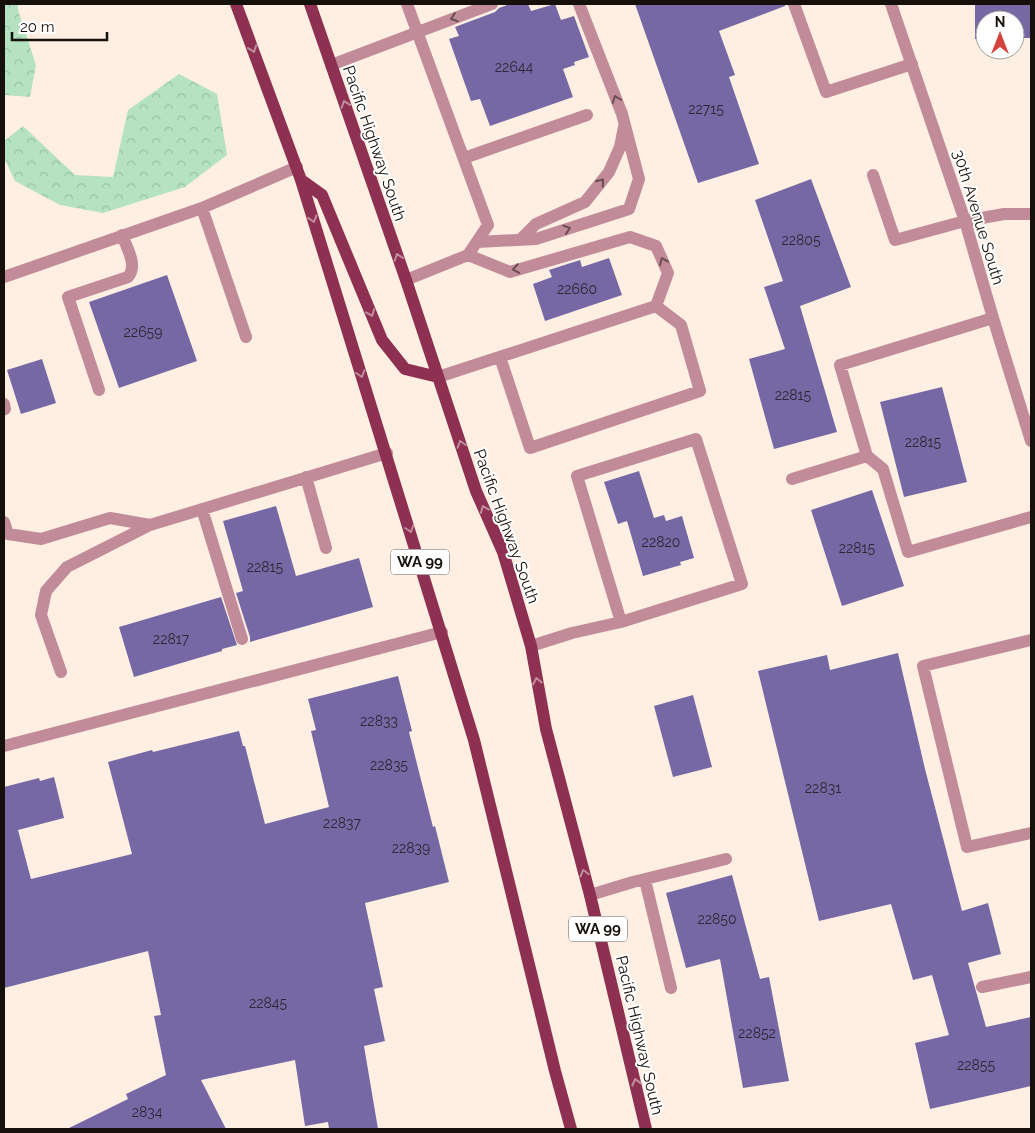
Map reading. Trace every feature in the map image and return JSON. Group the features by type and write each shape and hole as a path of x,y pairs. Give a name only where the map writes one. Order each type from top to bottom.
{"main road":[{"name":"WA 99","path":"236,4 297,167 442,632 474,740 571,1129"},
{"name":"Pacific Highway South","path":"310,4 406,280 476,491 503,552 531,646 546,729 590,895 646,1129"},
{"path":"301,180 322,195 382,340 405,369 438,377"}],"street":[{"path":"406,280 468,255 488,225 407,4"},
{"path":"331,65 492,4"},
{"path":"477,242 536,239 629,209 639,179 624,124 580,4"},
{"path":"794,4 826,92 912,64"},
{"name":"30th Avenue South","path":"891,4 965,222 1031,441"},
{"path":"464,158 587,115"},
{"path":"520,240 536,224 585,202 609,172 620,146 624,124"},
{"path":"4,277 202,208 297,167"},
{"path":"873,174 895,240 1004,214 1031,214"},
{"path":"202,208 246,336"},
{"path":"100,390 68,298 128,277 132,273 133,266 122,235"},
{"path":"468,255 510,272 630,237 656,246 668,273 656,306"},
{"path":"438,377 656,306"},
{"path":"500,357 530,448 700,391 681,325 656,306"},
{"path":"993,318 840,365 868,456 883,469 908,552 1031,517"},
{"path":"531,646 572,633 621,622 742,584 696,440 577,476 621,622"},
{"path":"62,672 41,615 46,591 66,567 150,525 386,453"},
{"path":"792,478 868,456"},
{"path":"306,478 326,548"},
{"path":"202,509 242,639"},
{"path":"4,522 8,534 41,539 110,518 150,525"},
{"path":"4,746 442,632"},
{"path":"1031,640 923,666 968,848 1031,833"},
{"path":"590,895 726,859"},
{"path":"645,880 671,988"},
{"path":"982,987 1031,977"}],"green space":[{"path":"4,4 18,4 18,10 36,65 30,97 4,95"},
{"path":"179,74 217,94 227,155 185,187 103,213 60,205 15,181 4,158 4,141 23,126 75,175 113,177 128,110"}],"building":[{"path":"510,4 528,4 531,11 555,4 561,20 574,16 589,57 574,62 575,65 563,69 573,97 490,126 480,99 471,101 449,39 459,36 455,27 495,12 499,8"},
{"path":"635,4 785,4 785,6 719,31 735,75 729,77 759,164 698,183"},
{"path":"975,4 1031,4 1031,38 1025,38 1025,10 975,10"},
{"path":"811,179 851,287 800,306 837,432 774,449 749,359 785,349 764,287 783,281 755,200"},
{"path":"609,258 622,295 545,321 533,284 552,277 549,270 580,260 582,267"},
{"path":"167,275 197,361 119,388 89,302"},
{"path":"42,359 56,403 21,414 7,370"},
{"path":"942,387 967,482 904,497 880,402"},
{"path":"639,471 654,518 664,515 666,521 682,516 694,558 680,562 681,565 643,576 627,521 618,524 604,482"},
{"path":"872,490 904,586 842,606 811,510"},
{"path":"276,506 296,576 359,558 373,607 250,642 236,593 243,591 223,521"},
{"path":"221,597 237,645 134,677 119,627"},
{"path":"898,653 925,769 962,911 988,903 1001,954 968,963 986,1027 1031,1017 1031,1086 930,1109 915,1043 949,1035 932,975 913,980 891,904 819,921 758,671 827,655 830,670"},
{"path":"398,676 412,731 409,732 449,882 365,903 383,987 374,989 385,1041 364,1046 378,1129 329,1129 328,1122 305,1126 295,1060 201,1080 226,1129 67,1129 128,1099 126,1094 166,1075 154,1016 161,1015 148,951 4,988 4,787 39,778 40,781 54,777 64,818 18,830 31,879 132,854 108,762 152,750 153,752 239,731 243,746 245,746 265,824 329,807 311,731 316,730 308,699"},
{"path":"693,695 712,767 673,777 654,706"},
{"path":"732,875 760,979 769,977 789,1081 743,1088 720,959 686,968 666,893"}]}
